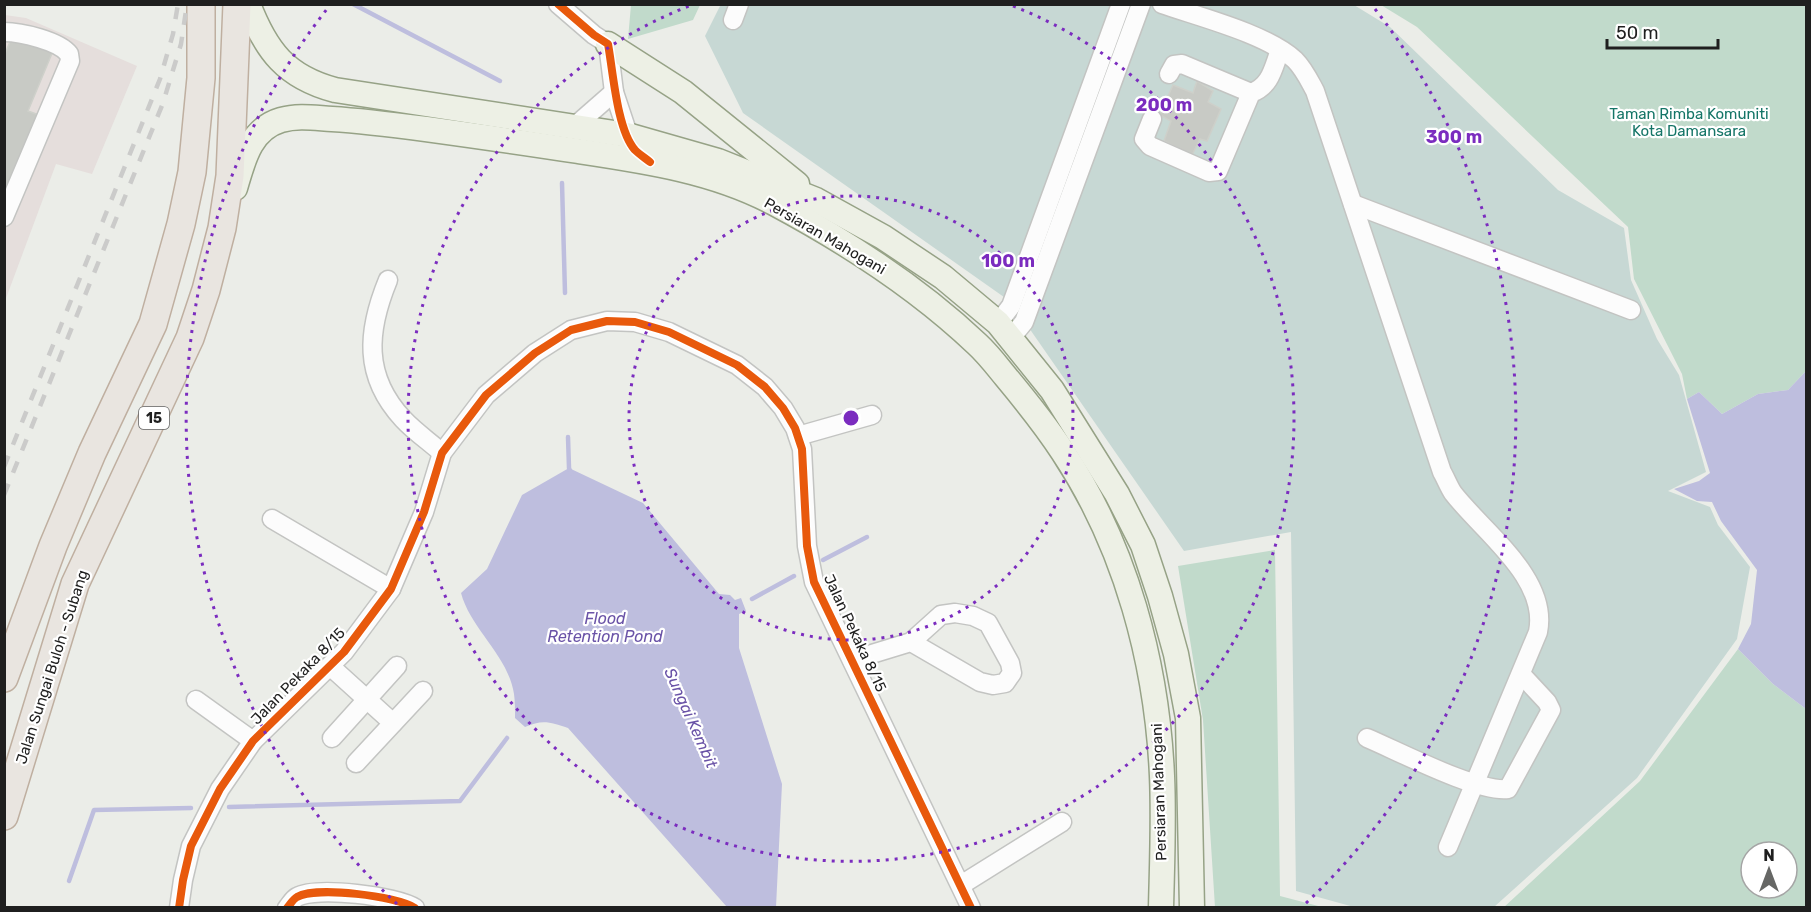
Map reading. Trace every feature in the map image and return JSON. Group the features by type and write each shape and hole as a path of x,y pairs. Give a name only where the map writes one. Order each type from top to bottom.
{"highway":[{"path":"4,678 53,546 92,453 156,314 181,224 192,172 201,78 201,4"},
{"name":"Jalan Sungai Buloh - Subang","path":"4,816 75,584 190,338 206,290 222,228 230,176 237,4"}],"main road":[{"name":"Persiaran Mahogani","path":"248,4 257,28 272,50 293,73 313,84 335,90 627,135 718,161 816,200 884,237 943,277 1005,331 1052,390 1117,494 1143,545 1160,596 1176,654 1188,718 1188,905"},
{"path":"608,44 683,92 816,200"},
{"name":"Persiaran Mahogani","path":"222,228 246,151 260,131 278,120 300,117 373,122 650,162 707,176 771,202 866,256 926,301 980,346 1064,453 1095,507 1119,560 1148,660 1157,718 1162,775 1161,908"},
{"path":"1163,840 1168,850 1172,869 1188,905"}],"street":[{"path":"558,4 608,44 614,92 627,135 634,148 650,162"},
{"path":"1005,331 1011,306 1121,4"},
{"path":"1005,331 1024,322 1141,4"},
{"path":"1162,4 1265,40 1294,59 1305,72 1315,91 1442,472 1452,492 1527,577 1537,603 1541,620 1538,632 1448,847"},
{"path":"4,32 20,33 60,46 69,54 70,61 4,217"},
{"path":"1169,74 1174,65 1182,64 1251,93 1261,90 1266,85 1280,50"},
{"path":"574,127 614,92"},
{"path":"1152,120 1145,134 1146,143 1214,173 1221,167 1251,93"},
{"path":"1353,204 1630,310"},
{"path":"388,280 377,306 372,343 375,367 383,393 404,420 442,453"},
{"name":"Jalan Pekaka 8/15","path":"179,908 191,846 220,789 253,741 344,652 391,589 424,512 442,453 486,395 535,353 571,330 607,321 635,322 669,332 737,365 765,387 783,408 795,428 802,449 807,546 814,582 971,908"},
{"path":"798,436 872,416"},
{"path":"272,519 391,589"},
{"path":"852,660 911,642 941,615 955,613 973,616 988,623 1010,663 1012,673 1005,683 993,685 980,682 911,642"},
{"path":"330,666 393,723"},
{"path":"332,738 397,666"},
{"path":"1367,738 1474,784 1499,790 1508,789 1551,710 1547,702 1521,674"},
{"path":"356,763 423,691"},
{"path":"196,700 253,741"},
{"path":"961,885 1062,822"},
{"path":"287,908 297,897 315,892 386,897 407,902 416,908"}],"shaded area":[{"path":"721,4 1354,5 1390,27 1558,190 1624,228 1631,280 1657,339 1679,375 1706,472 1668,491 1710,507 1718,525 1750,567 1737,639 1637,778 1494,907 1354,907 1296,891 1291,532 1184,551 1011,302 743,113 705,36"},
{"path":"5,15 26,18 137,66 92,174 56,164 5,301"}],"green space":[{"path":"631,4 700,5 693,20 628,39"},
{"name":"Taman Rimba Komuniti Kota Damansara","path":"1381,5 1806,5 1806,371 1788,390 1758,394 1722,414 1699,392 1687,399 1682,374 1634,279 1628,227 1417,27"},
{"path":"1275,550 1280,896 1322,907 1215,907 1203,720 1178,566"},
{"path":"1738,649 1773,684 1806,709 1806,907 1503,908 1640,781"}],"water":[{"path":"1806,371 1806,709 1773,684 1738,649 1751,624 1757,570 1721,521 1712,502 1697,501 1674,489 1699,481 1710,473 1687,399 1699,392 1722,414 1758,394 1788,390"},
{"name":"Flood Retention Pond","path":"569,468 643,503 719,594 730,595 735,600 741,598 746,611 739,614 739,648 782,784 776,907 727,907 568,728 546,722 525,727 515,718 514,697 505,667 473,619 461,593 487,569 522,495"}],"building":[{"path":"13,35 53,51 28,111 39,115 4,202 4,56"},
{"path":"1197,81 1213,91 1208,102 1221,109 1207,141 1200,139 1192,155 1164,141 1171,121 1160,115 1173,85 1193,93"}],"waterway":[{"name":"Sungai Kembit","path":"353,4 500,81"},
{"name":"Sungai Kembit","path":"562,183 565,293"},
{"name":"Sungai Kembit","path":"568,437 571,473"},
{"path":"823,560 867,537"},
{"path":"752,599 794,576"},
{"path":"229,807 460,801 507,738"},
{"path":"69,881 94,810 191,808"}],"railway":[{"path":"4,467 160,79 173,34 178,4"},
{"path":"4,495 163,103 181,44 187,4"}],"cycle path":[{"path":"558,4 608,44 624,129 635,150 650,162"},
{"path":"179,908 191,846 220,789 253,741 344,652 391,589 424,512 442,453 486,395 535,353 571,330 607,321 635,322 669,332 737,365 765,387 783,408 795,428 802,449 807,546 814,582 971,908"},
{"path":"287,908 297,897 321,892 375,896 415,908"}]}
